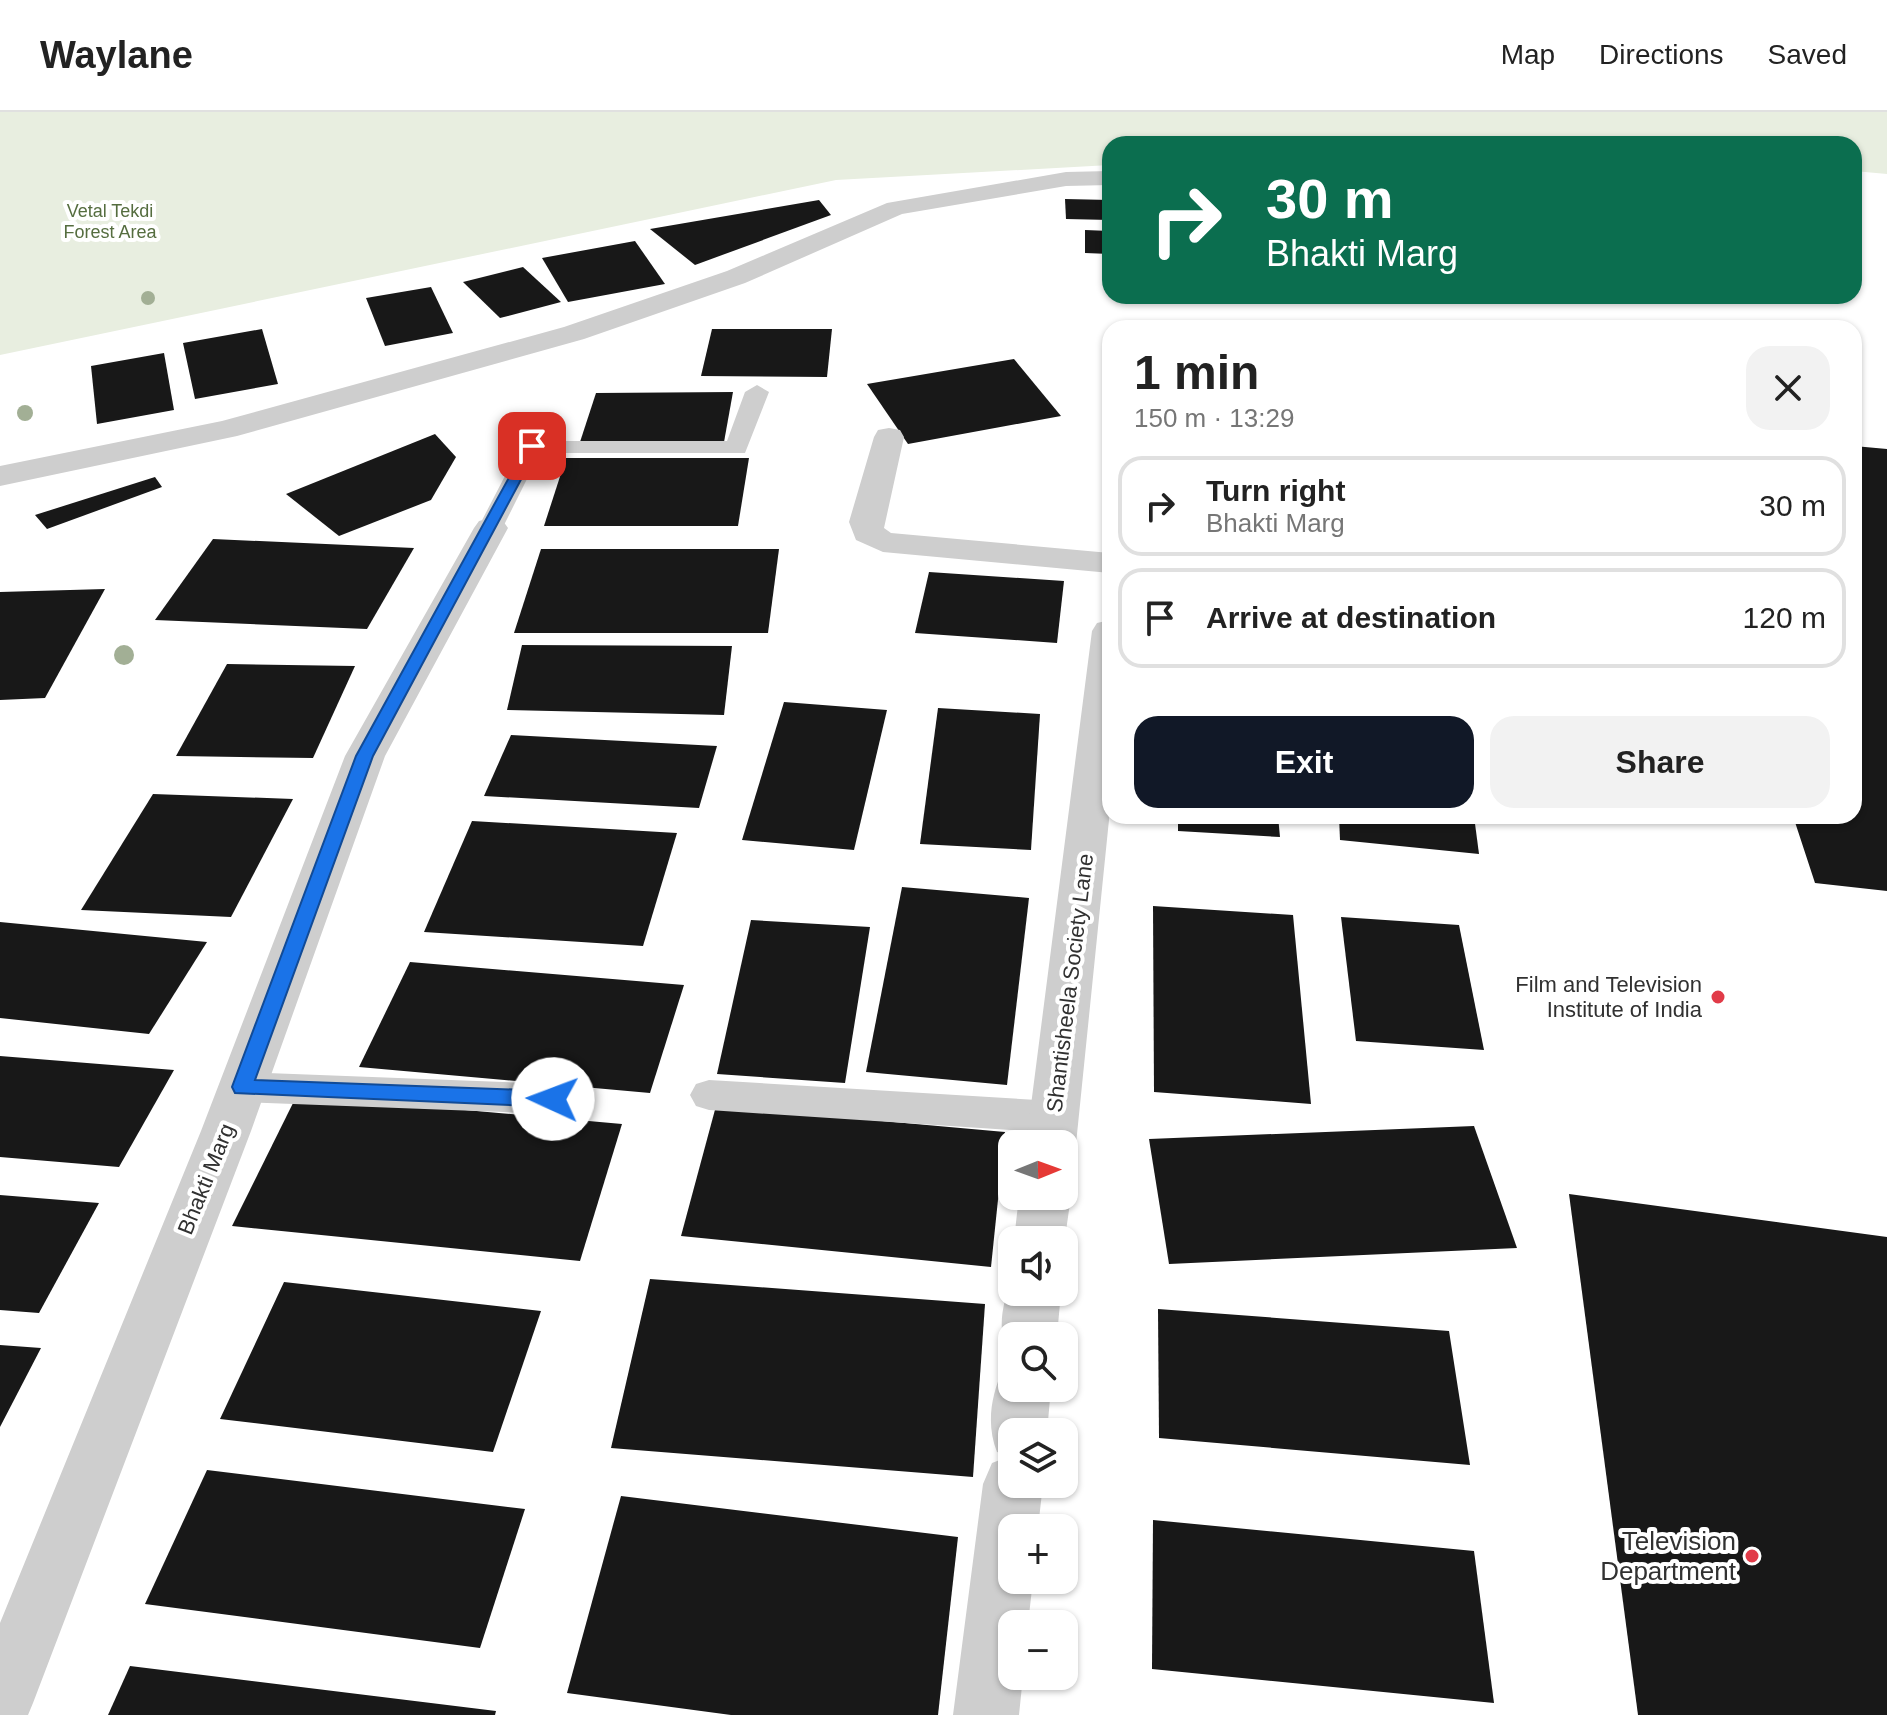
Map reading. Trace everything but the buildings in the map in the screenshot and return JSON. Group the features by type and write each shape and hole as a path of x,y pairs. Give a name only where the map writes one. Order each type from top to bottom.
{"street":[{"path":"0,476 226,429 574,333 736,277 896,208 1066,179 1102,178"},
{"path":"889,437 866,522 868,533 883,542 1102,562"},
{"name":"Bhakti Marg","path":"0,1703 242,1087 365,756 491,528"},
{"name":"Shantisheela Society Lane","path":"1053,1130 1102,701"},
{"path":"986,1715 1011,1498"}],"lane":[{"name":"Bhakti Marg","path":"491,528 532,446 736,448 757,392"},
{"path":"242,1087 553,1099"},
{"path":"709,1095 1043,1130"}],"green space":[{"name":"Vetal Tekdi Forest Area","path":"0,112 1887,112 1887,174 1862,172 1862,136 1102,136 1102,165 836,180 0,355"}],"place":[{"name":"Film and Television Institute of India","path":"1718,997"},
{"name":"Television Department","path":"1752,1556"}],"route":[{"path":"532,446 491,528 365,756 242,1087 553,1099"}]}
